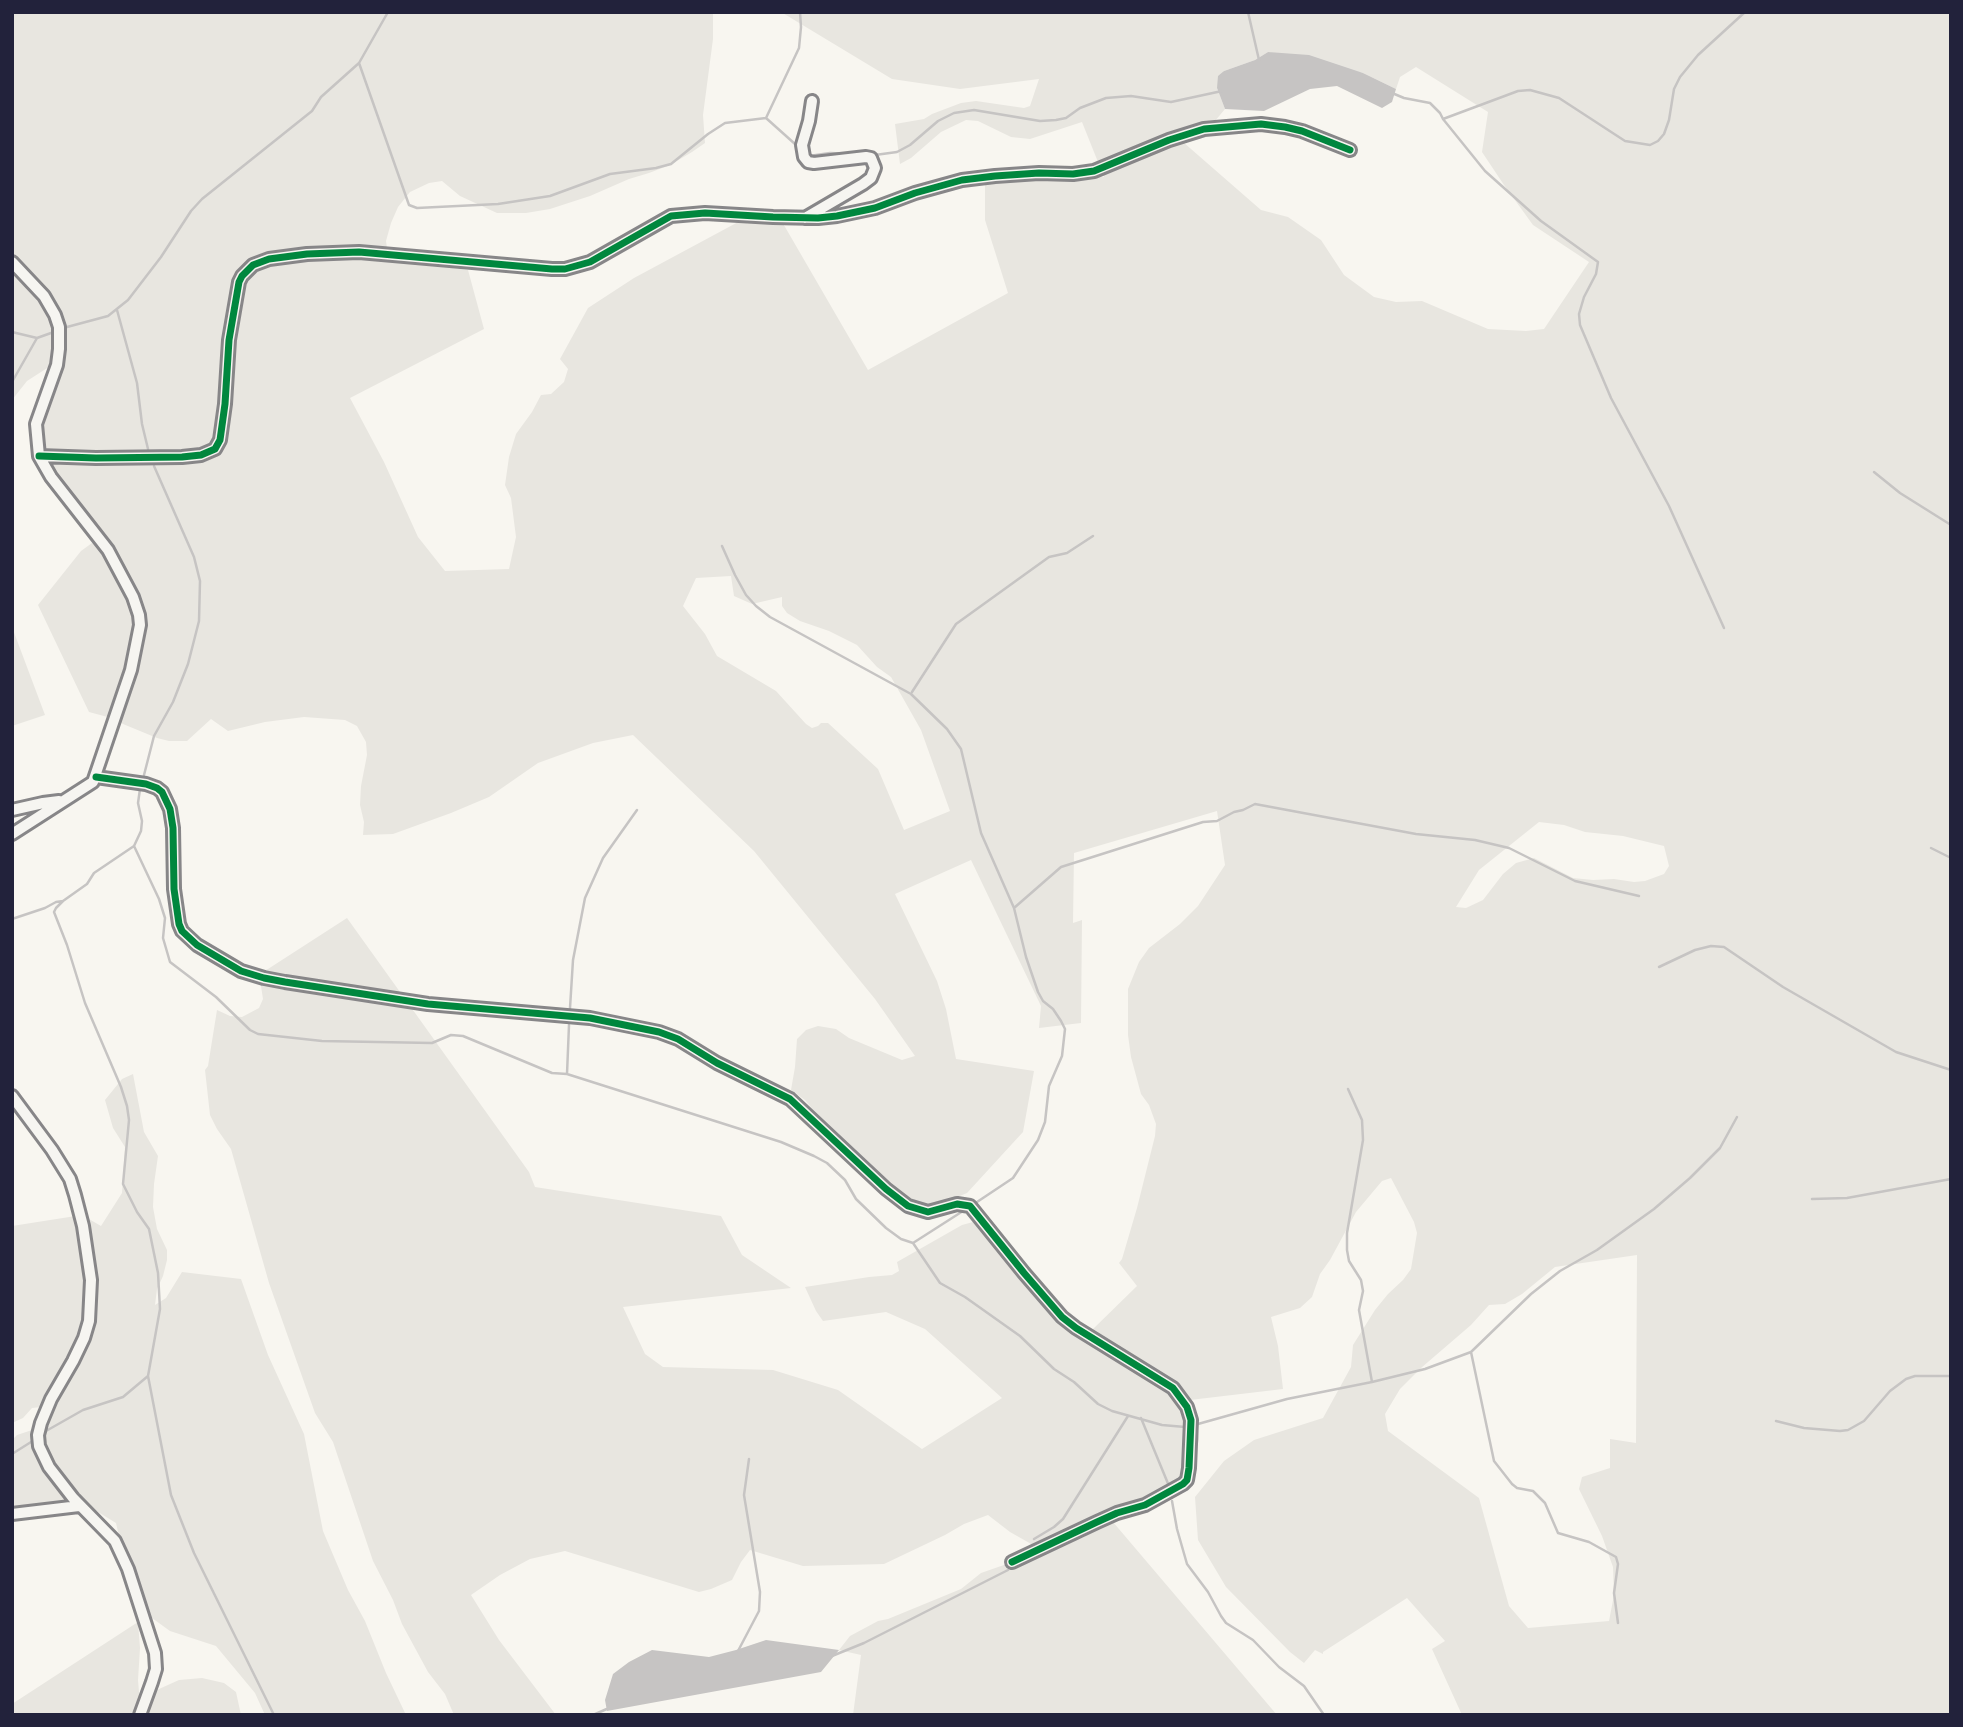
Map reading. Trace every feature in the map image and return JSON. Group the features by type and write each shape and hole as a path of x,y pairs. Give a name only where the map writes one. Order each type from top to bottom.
{"street":[{"path":"805,218 863,184 871,178 875,169 871,158 866,157 808,162 804,157 802,145 812,101"},
{"path":"39,456 182,457 201,455 215,449 220,440 229,340 239,282 253,265 269,259 359,252 565,269 590,262 671,216 705,213 805,218 837,216 875,208 962,180 1039,173 1094,172 1204,128 1261,124 1285,127 1350,150"},
{"path":"12,262 44,296 59,327 57,365 36,424 39,456 51,477 108,550 121,572 139,615 139,636 131,670 117,705 96,777 89,786 12,834"},
{"path":"96,777 146,784 162,792 170,809 173,828 174,889 182,931 197,945 241,971 285,982 428,1004 590,1018 659,1032 678,1039 717,1063 790,1099 886,1189 908,1206 928,1212 957,1204 970,1206 996,1241 1062,1317 1173,1388 1187,1407 1191,1420 1187,1480 1183,1485 1145,1505 1117,1513 1013,1562"},
{"path":"12,810 62,801"},
{"path":"12,1096 52,1150 70,1180 88,1254 91,1280 89,1321 73,1361 51,1399 38,1435 43,1457 79,1506 120,1549 155,1653 156,1669 140,1715"},
{"path":"12,1514 79,1506"}],"shaded area":[{"path":"12,12 713,12 713,39 703,115 705,143 692,152 670,165 550,209 526,213 497,213 460,196 442,181 429,183 410,192 398,207 386,241 388,255 414,263 468,270 484,329 350,398 384,462 418,537 445,571 509,569 516,537 511,498 505,485 516,434 541,395 551,394 564,382 568,369 560,359 588,308 634,278 740,221 781,220 868,370 1008,293 985,220 985,185 990,180 1104,177 1082,122 1030,139 1011,137 978,121 966,120 941,132 900,164 895,124 924,119 961,103 976,101 1024,108 1030,106 1039,79 960,89 892,79 781,12 1951,12 1951,1715 1462,1715 1432,1649 1445,1641 1407,1598 1323,1654 1315,1650 1304,1663 1290,1652 1226,1587 1198,1540 1195,1497 1224,1461 1254,1440 1323,1418 1351,1367 1353,1345 1375,1310 1411,1269 1417,1233 1391,1178 1382,1181 1356,1212 1320,1274 1312,1297 1300,1308 1271,1317 1278,1346 1283,1389 1190,1400 1197,1419 1199,1439 1189,1480 1033,1545 988,1515 884,1564 803,1566 750,1550 732,1580 699,1592 565,1551 530,1559 471,1595 499,1640 556,1715 454,1715 445,1694 428,1672 402,1624 373,1561 333,1442 315,1413 269,1283 231,1149 210,1115 205,1070 208,1066 217,1010 230,1016 242,1017 259,1008 263,999 261,986 254,975 268,969 347,918 529,1172 535,1187 721,1216 742,1255 791,1288 623,1307 645,1354 663,1367 773,1370 838,1390 922,1449 1002,1398 925,1329 886,1312 823,1321 805,1287 892,1275 899,1271 897,1262 962,1225 973,1222 1014,1256 1055,1306 1085,1334 1137,1286 1119,1263 1137,1208 1156,1124 1149,1105 1141,1094 1131,1057 1128,989 1139,962 1149,948 1198,906 1225,865 1217,811 1074,853 1073,923 1082,920 1081,1023 1039,1028 1041,1006 971,860 895,894 937,981 946,1009 956,1059 1034,1071 1023,1132 967,1193 928,1209 907,1210 844,1148 805,1100 791,1090 797,1039 806,1030 818,1026 836,1029 849,1038 902,1060 915,1056 875,999 754,851 633,735 593,743 538,763 489,797 451,813 393,834 363,835 364,822 360,805 367,755 366,742 357,726 345,720 304,717 265,722 228,731 211,719 187,741 169,741 115,719 89,712 38,605 81,551 102,539 53,478 51,463 56,459 38,439 55,363 27,381 12,400","holes":["1268,52 1363,73 1396,89 1400,77 1416,67 1488,112 1482,152 1504,185 1533,225 1589,262 1544,329 1488,329 1422,301 1396,302 1374,297 1344,275 1321,240 1288,217 1261,210 1183,142 1200,139 1225,109 1217,88 1224,71 1255,60","731,576 734,596 752,604 782,597 782,606 787,613 857,645 877,667 891,677 921,730 950,811 904,830 878,769 828,723 812,728 776,691 717,656 705,634 683,606 696,578","1539,822 1664,846 1669,866 1664,874 1645,881 1593,880 1573,878 1534,858 1516,863 1503,874 1483,900 1466,908 1456,907 1479,870","1637,1255 1636,1443 1610,1439 1610,1468 1582,1477 1579,1489 1602,1536 1613,1567 1614,1595 1609,1621 1528,1628 1509,1606 1479,1498 1388,1431 1385,1414 1400,1389 1471,1325 1489,1305 1505,1304 1555,1267"]},
{"path":"1268,52 1309,55 1363,73 1396,89 1392,102 1382,108 1337,86 1310,89 1264,111 1225,109 1217,88 1218,76"},
{"path":"12,627 45,715 12,726"},
{"path":"133,1074 144,1132 158,1156 153,1207 157,1229 167,1250 167,1260 157,1289 155,1305 166,1298 182,1272 241,1279 268,1355 304,1434 323,1531 406,1715 265,1715 255,1693 216,1646 170,1631 152,1618 131,1589 116,1523 80,1501 12,1508 12,1440 17,1435 32,1430 42,1407 32,1408 23,1418 12,1423 12,1226 82,1215 101,1226 122,1193 125,1147 113,1128 105,1100 122,1079"},
{"path":"1113,1522 1277,1715 853,1715 861,1655 839,1650 850,1636 878,1621 961,1589 981,1573 1084,1537 1093,1529"},
{"path":"138,1622 140,1704 159,1689 179,1680 202,1678 224,1683 236,1692 241,1715 12,1715 12,1704"},
{"path":"766,1640 839,1650 821,1672 607,1711 605,1700 613,1674 652,1650 709,1657"}],"waterway":[{"path":"67,327 108,316 128,300 191,211 202,199 312,111 321,97 359,63 388,12"},
{"path":"766,118 799,48 800,12"},
{"path":"1248,12 1259,60"},
{"path":"1443,119 1518,91 1530,90 1559,98 1625,141 1650,145 1664,134 1674,89 1680,77 1698,55 1745,12"},
{"path":"359,63 409,205 417,208 498,204 550,196 610,174 671,164 725,123 766,118"},
{"path":"875,155 897,152 910,145 938,121 954,113 974,110 1040,121 1056,120 1066,118 1080,108 1106,98 1131,96 1171,102 1222,91"},
{"path":"1392,93 1430,103 1485,171 1541,221 1598,262 1596,274 1579,314 1580,325 1611,398 1669,506 1724,628"},
{"path":"766,118 795,144"},
{"path":"809,156 854,154"},
{"path":"117,310 137,383 148,449"},
{"path":"12,332 37,338 51,333"},
{"path":"12,382 37,338"},
{"path":"144,775 154,736 173,702 188,664 199,621 200,581 194,557 154,466"},
{"path":"1874,472 1900,493 1951,525"},
{"path":"912,692 956,624 1049,557 1067,553 1093,536"},
{"path":"722,546 746,595 756,606 770,617 911,694 947,729 961,749 981,833 1014,908 1038,992 1065,1029 1062,1056 1049,1086 1045,1122 1038,1140 1013,1178 977,1202"},
{"path":"140,789 138,803 141,831 134,846 94,873 87,884 63,901 54,912 85,1003 127,1106 129,1120 123,1184 149,1229 158,1273 160,1309 148,1376 171,1495 194,1553 274,1715"},
{"path":"1014,908 1061,867 1203,822 1217,821 1255,804 1509,848 1575,881 1639,896"},
{"path":"570,1008 573,960 585,898 603,858 637,810"},
{"path":"134,846 165,918 163,938 170,962 216,997 250,1030 258,1034 322,1041 432,1043 451,1035 463,1036 552,1073 567,1074 781,1142 814,1156 827,1163 845,1180 856,1199 886,1228 901,1239 913,1243 940,1283 965,1297 1020,1336 1054,1369 1074,1382 1098,1404 1112,1411 1162,1425 1185,1427"},
{"path":"1931,848 1951,858"},
{"path":"12,919 63,901"},
{"path":"1659,967 1695,950 1711,946 1724,947 1783,987 1896,1052 1951,1070"},
{"path":"567,1074 569,1025"},
{"path":"1348,1089 1362,1120 1363,1140 1347,1233 1347,1250 1349,1261 1361,1280 1363,1291 1359,1310 1372,1382"},
{"path":"1198,1424 1287,1399 1425,1369 1471,1352 1531,1294 1560,1271 1597,1250 1654,1209 1690,1178 1720,1148 1737,1117"},
{"path":"1812,1199 1847,1198 1951,1179"},
{"path":"913,1243 963,1211"},
{"path":"1471,1352 1494,1461 1512,1484 1517,1488 1533,1491 1545,1503 1558,1533 1589,1542 1616,1557 1618,1564 1614,1593 1618,1623"},
{"path":"46,1431 83,1410 123,1397 148,1376"},
{"path":"1776,1421 1804,1428 1848,1430 1864,1421 1890,1391 1906,1379 1915,1376 1951,1376"},
{"path":"1034,1539 1063,1519 1128,1416"},
{"path":"1141,1418 1169,1486"},
{"path":"12,1454 31,1442"},
{"path":"738,1651 759,1611 760,1592 744,1495 749,1459"},
{"path":"1172,1501 1187,1564 1208,1592 1221,1616 1226,1623 1253,1640 1279,1667 1304,1686 1324,1715"},
{"path":"832,1656 864,1643 1008,1570"},
{"path":"593,1715 609,1708"}],"cycle path":[{"path":"39,456 182,457 201,455 215,449 220,440 229,340 239,282 253,265 269,259 359,252 565,269 590,262 671,216 705,213 773,217 837,216 875,208 962,180 1094,171 1169,140 1204,129 1261,124 1285,127 1350,150"},
{"path":"96,777 146,784 162,792 170,809 173,828 174,889 182,931 197,945 241,971 285,982 428,1004 590,1018 659,1032 678,1039 717,1063 790,1099 886,1189 908,1206 928,1212 957,1204 970,1206 1062,1317 1173,1388 1187,1407 1191,1420 1189,1468 1187,1480 1183,1484 1145,1505 1117,1513 1012,1562"}]}
